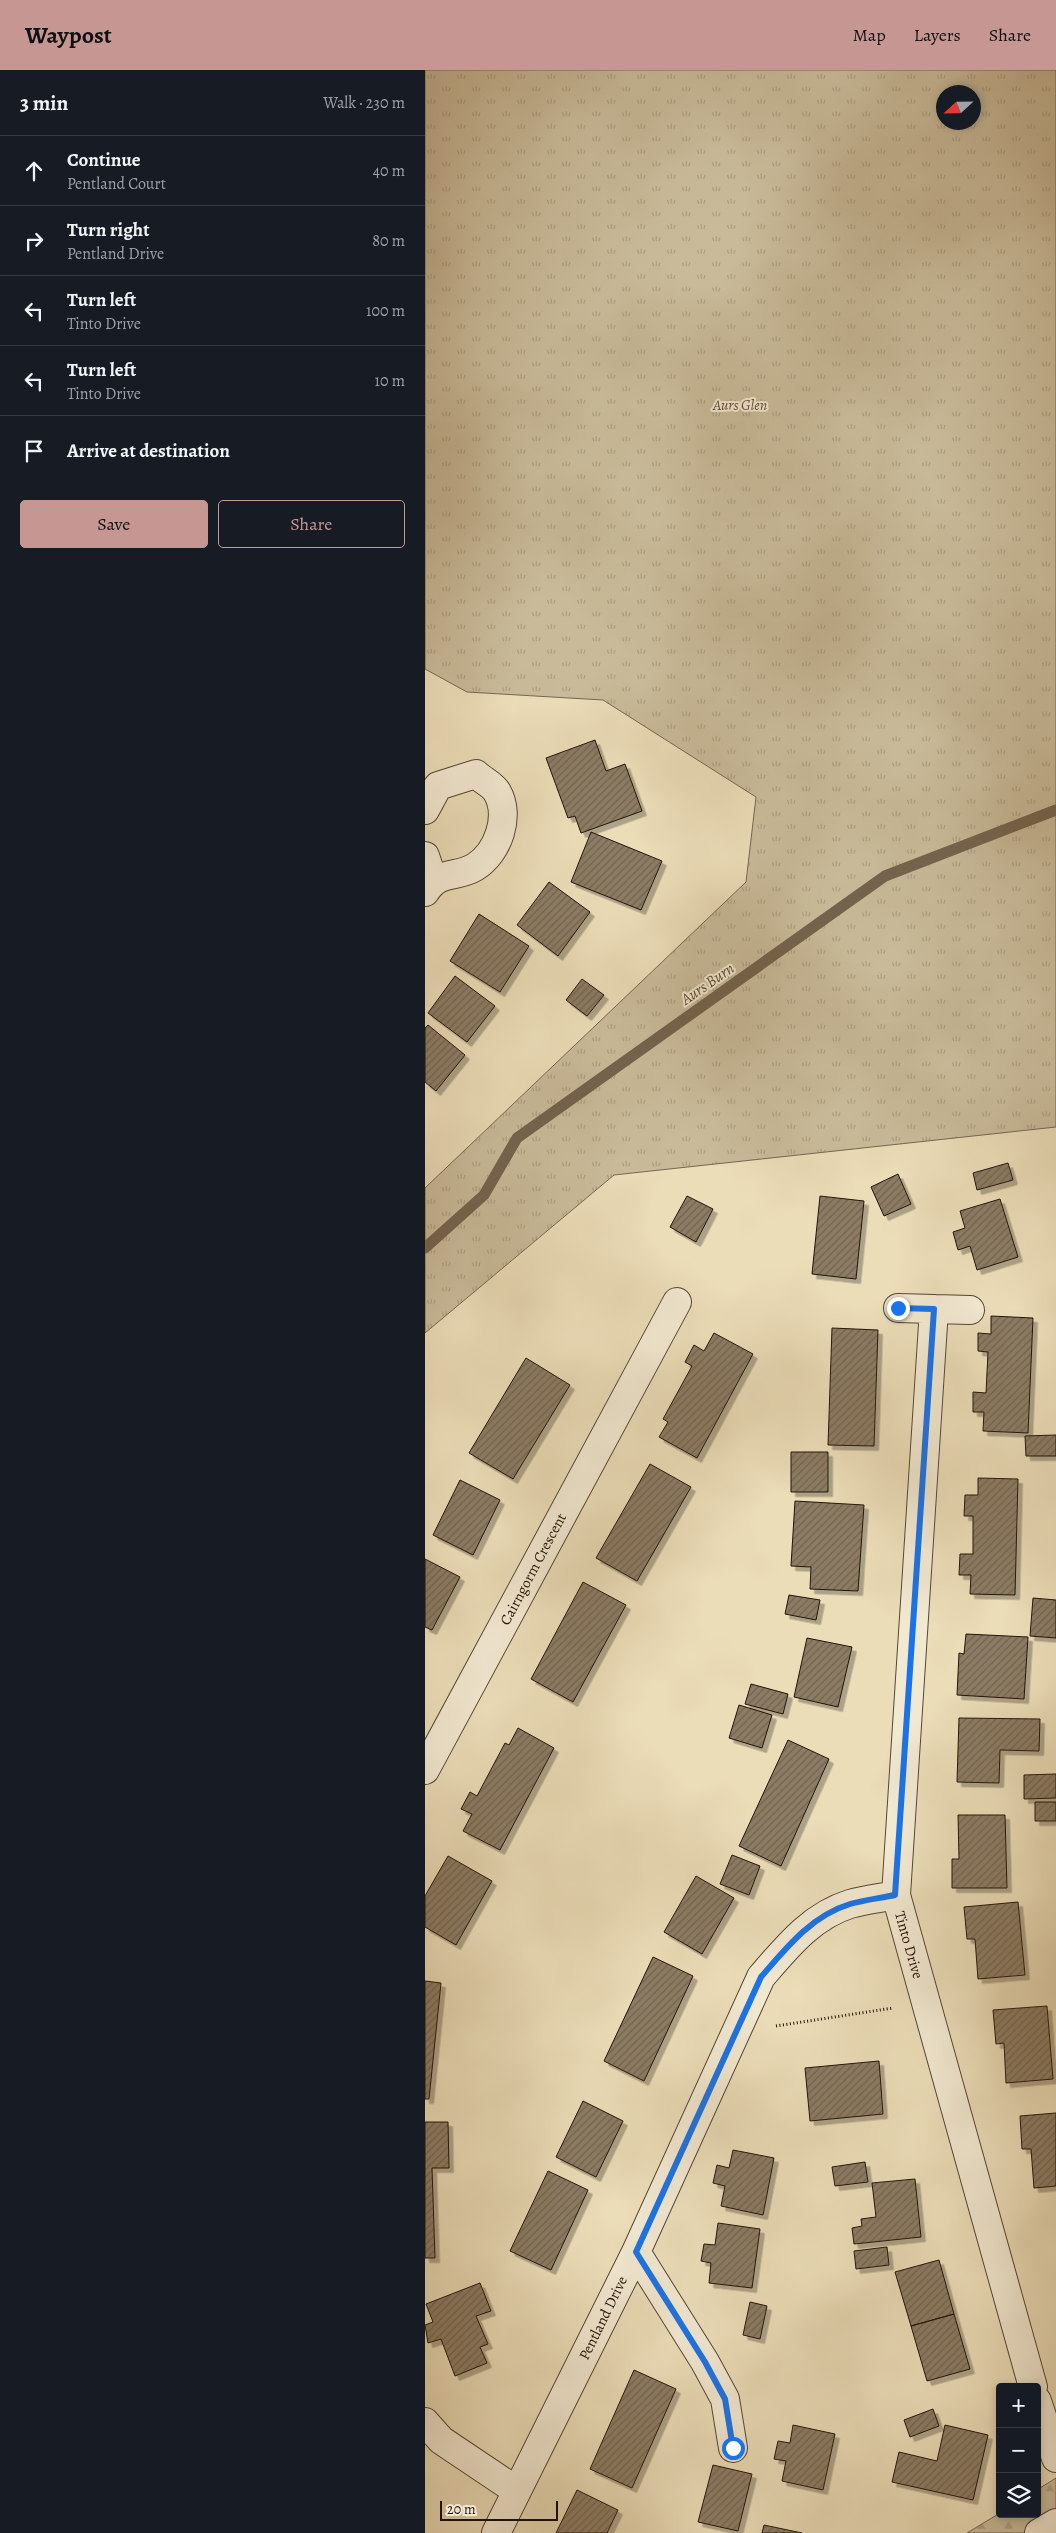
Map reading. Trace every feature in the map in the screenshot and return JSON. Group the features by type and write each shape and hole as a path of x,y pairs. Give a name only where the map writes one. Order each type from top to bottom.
{"street":[{"path":"425,810 438,786 476,774 497,792 505,816 494,846 475,867 428,876"},
{"name":"Cairngorm Crescent","path":"425,1770 633,1364 677,1302"},
{"path":"898,1308 970,1310"},
{"name":"Tinto Drive","path":"934,1309 895,1895 1032,2383"},
{"name":"Pentland Drive","path":"496,2533 636,2252 761,1977 792,1940 821,1917 849,1904 895,1895"},
{"path":"636,2252 705,2362 725,2399 733,2448"},
{"path":"1041,2416 1048,2441 1056,2458"},
{"path":"425,2422 441,2440 517,2491"},
{"path":"1039,2533 1056,2523"}],"path":[{"path":"735,2032 926,2003"}],"green space":[{"name":"Aurs Glen","path":"425,70 1056,70 1056,1127 614,1175 425,1333 425,1188 746,882 756,797 603,700 467,692 425,669"},
{"path":"1056,2478 1056,2533 967,2533 996,2515 996,2518 1041,2518 1041,2487"}],"building":[{"path":"595,740 606,771 625,764 642,811 581,833 575,816 568,818 546,758"},
{"path":"591,832 662,861 641,910 571,882"},
{"path":"549,882 590,912 558,956 517,925"},
{"path":"479,914 529,946 500,992 450,961"},
{"path":"455,976 495,1006 467,1042 428,1013"},
{"path":"582,979 604,995 587,1016 566,1000"},
{"path":"428,1025 465,1055 436,1091 425,1082 425,1028"},
{"path":"1008,1163 1013,1180 977,1190 973,1173"},
{"path":"898,1174 911,1204 884,1216 871,1187"},
{"path":"687,1196 713,1209 696,1242 670,1227"},
{"path":"820,1196 864,1201 856,1279 812,1274"},
{"path":"1000,1199 1018,1257 977,1270 970,1246 958,1250 953,1232 965,1228 960,1211"},
{"path":"991,1316 1033,1318 1028,1433 983,1431 984,1412 973,1412 973,1392 986,1393 988,1352 978,1351 978,1333 991,1334"},
{"path":"832,1328 878,1330 874,1446 828,1445"},
{"path":"714,1333 753,1354 697,1458 659,1437 668,1422 663,1419 692,1366 685,1362 694,1345 704,1351"},
{"path":"526,1358 570,1385 513,1479 469,1453"},
{"path":"1056,1435 1056,1456 1026,1456 1025,1436"},
{"path":"791,1452 828,1452 828,1492 791,1492"},
{"path":"650,1464 691,1487 637,1581 596,1558"},
{"path":"978,1478 1018,1479 1015,1595 970,1594 971,1575 959,1575 960,1554 973,1554 973,1516 964,1516 965,1495 978,1495"},
{"path":"460,1480 500,1500 473,1555 433,1535"},
{"path":"795,1501 864,1505 858,1591 810,1589 811,1567 791,1566"},
{"path":"425,1559 460,1577 432,1630 425,1627"},
{"path":"583,1582 626,1605 573,1702 531,1679"},
{"path":"789,1595 820,1600 816,1620 785,1614"},
{"path":"1033,1598 1056,1600 1056,1638 1030,1636"},
{"path":"966,1634 1028,1637 1024,1699 957,1695 959,1653 964,1654"},
{"path":"807,1638 852,1647 838,1707 794,1697"},
{"path":"751,1684 788,1694 783,1714 745,1704"},
{"path":"739,1705 772,1715 762,1748 729,1738"},
{"path":"959,1718 1040,1719 1039,1751 1000,1750 999,1783 957,1782"},
{"path":"518,1728 554,1748 500,1850 463,1831 472,1814 461,1809 470,1792 477,1796 505,1743 509,1745"},
{"path":"788,1740 829,1759 781,1866 739,1846"},
{"path":"1056,1774 1056,1798 1024,1799 1024,1775"},
{"path":"1035,1802 1056,1802 1056,1821 1035,1821"},
{"path":"958,1815 1005,1815 1007,1888 952,1888 952,1859 959,1859"},
{"path":"732,1855 760,1866 749,1895 720,1884"},
{"path":"448,1856 492,1881 456,1945 425,1927 425,1896"},
{"path":"696,1876 734,1898 702,1954 664,1932"},
{"path":"1018,1902 1025,1975 978,1979 975,1939 967,1939 964,1907"},
{"path":"653,1957 693,1976 644,2081 604,2061"},
{"path":"425,1981 441,1983 429,2099 425,2099"},
{"path":"1047,2006 1053,2079 1006,2083 1004,2043 996,2044 993,2010"},
{"path":"879,2061 883,2114 810,2121 805,2068"},
{"path":"583,2101 623,2121 596,2177 556,2157"},
{"path":"1056,2113 1056,2186 1034,2188 1031,2149 1022,2149 1020,2116"},
{"path":"425,2122 448,2122 449,2168 432,2168 435,2258 425,2258"},
{"path":"733,2150 774,2158 763,2215 721,2206 725,2186 713,2183 717,2165 729,2168"},
{"path":"865,2162 868,2182 835,2186 832,2167"},
{"path":"548,2171 588,2190 551,2270 510,2251"},
{"path":"915,2179 921,2237 854,2244 852,2228 862,2226 861,2219 876,2217 872,2183"},
{"path":"718,2223 760,2229 752,2288 709,2283 711,2263 701,2261 704,2244 715,2245"},
{"path":"887,2247 889,2265 856,2269 854,2251"},
{"path":"939,2260 954,2314 911,2326 895,2272"},
{"path":"480,2283 491,2311 476,2316 488,2344 480,2347 487,2363 455,2376 441,2339 428,2343 425,2325 433,2322 426,2304"},
{"path":"750,2302 767,2306 760,2339 743,2335"},
{"path":"954,2314 970,2369 927,2381 911,2326"},
{"path":"634,2370 676,2389 632,2488 590,2469"},
{"path":"933,2409 939,2426 910,2437 904,2420"},
{"path":"793,2425 835,2434 823,2490 782,2481 786,2461 774,2459 778,2441 790,2443"},
{"path":"945,2425 988,2435 973,2500 892,2482 899,2452 937,2461"},
{"path":"713,2465 752,2474 738,2531 698,2522"},
{"path":"577,2490 618,2510 607,2533 556,2533"},
{"path":"764,2525 802,2533 762,2533"}],"waterway":[{"name":"Aurs Burn","path":"425,1248 484,1195 517,1138 885,876 1056,810"}],"route":[{"path":"733,2448 725,2399 705,2362 636,2252 761,1977 792,1940 821,1917 849,1904 895,1895 934,1309 898,1308"}]}
